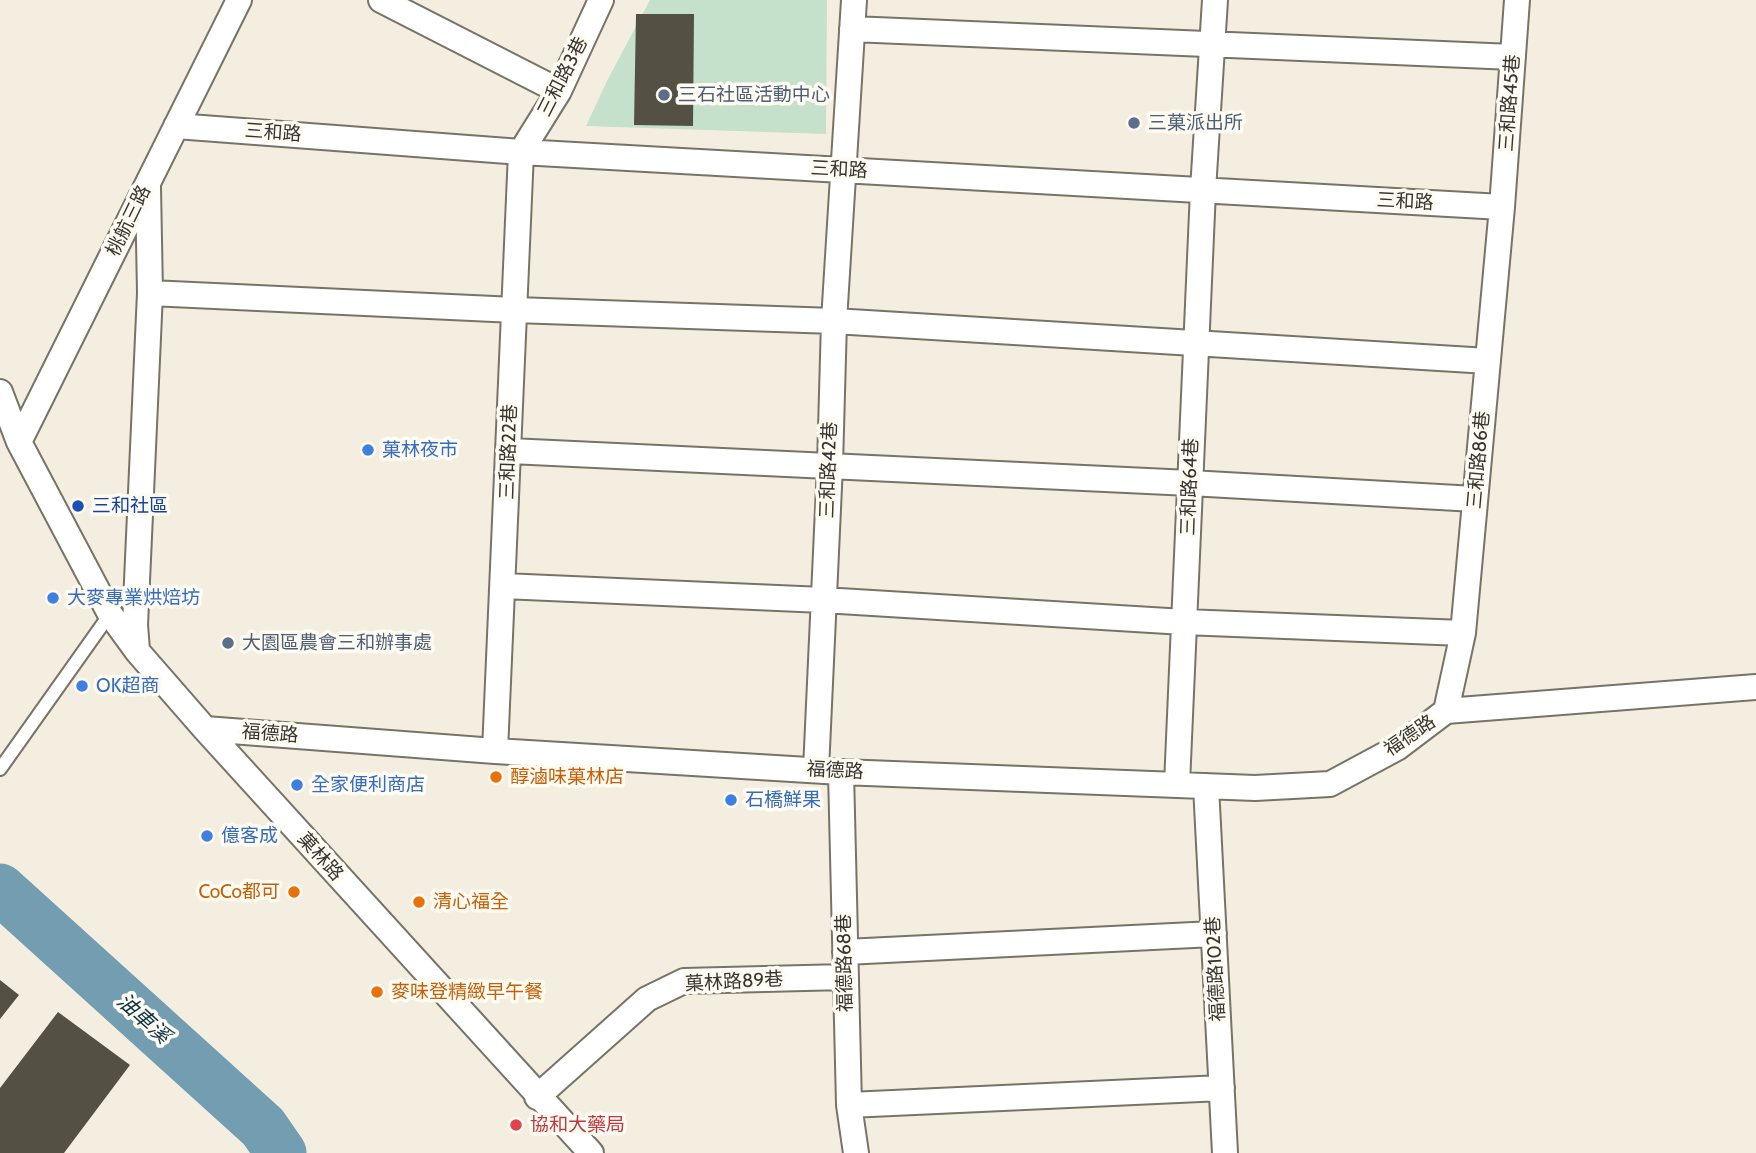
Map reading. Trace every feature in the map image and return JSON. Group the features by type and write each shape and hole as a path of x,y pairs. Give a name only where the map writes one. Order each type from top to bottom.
{"street":[{"name":"桃航三路","path":"19,442 239,0"},
{"path":"382,0 559,91"},
{"name":"三和路3巷","path":"521,152 559,91 601,0"},
{"name":"三和路42巷","path":"816,770 834,321 854,0"},
{"name":"三和路64巷","path":"1177,784 1203,190 1215,0"},
{"name":"三和路45巷","path":"1502,207 1517,0"},
{"path":"852,29 1513,57"},
{"name":"三和路","path":"176,126 521,152 1502,207"},
{"name":"三和路22巷","path":"495,751 521,152"},
{"path":"137,651 135,625 150,293 148,183"},
{"name":"三和路86巷","path":"1446,711 1463,633 1502,207"},
{"path":"150,293 834,321 1488,361"},
{"name":"菓林路","path":"0,392 19,442 110,614 137,651 537,1097 591,1153"},
{"path":"510,451 1475,499"},
{"path":"503,586 824,600 1184,622 1463,633"},
{"path":"1446,711 1756,687"},
{"name":"福德路","path":"205,729 495,751 841,772 1255,788 1330,783 1397,748 1446,711"},
{"name":"福德路68巷","path":"841,772 849,1105 856,1153"},
{"name":"福德路102巷","path":"1206,786 1225,1153"},
{"path":"845,952 1214,934"},
{"name":"菓林路89巷","path":"537,1097 647,999 684,981 845,977"},
{"path":"849,1105 1222,1088"}],"lane":[{"path":"0,769 110,614"}],"green space":[{"path":"650,0 827,0 826,134 586,126"}],"building":[{"name":"三石社區活動中心","path":"636,14 694,14 693,126 634,125"},
{"path":"0,980 19,995 0,1019"},
{"path":"58,1012 130,1065 64,1153 0,1153 0,1088"}],"waterway":[{"name":"油車溪","path":"0,889 263,1127 281,1153"}],"place":[{"name":"三石社區活動中心","path":"664,95"},
{"name":"三菓派出所","path":"1134,123"},
{"name":"菓林夜市","path":"368,450"},
{"name":"三和社區","path":"78,506"},
{"name":"大麥專業烘焙坊","path":"53,598"},
{"name":"大園區農會三和辦事處","path":"228,643"},
{"name":"OK超商","path":"82,686"},
{"name":"醇滷味菓林店","path":"496,777"},
{"name":"全家便利商店","path":"297,785"},
{"name":"石橋鮮果","path":"731,800"},
{"name":"億客成","path":"207,836"},
{"name":"CoCo都可","path":"294,892"},
{"name":"清心福全","path":"419,902"},
{"name":"麥味登精緻早午餐","path":"377,992"},
{"name":"協和大藥局","path":"516,1125"}]}
